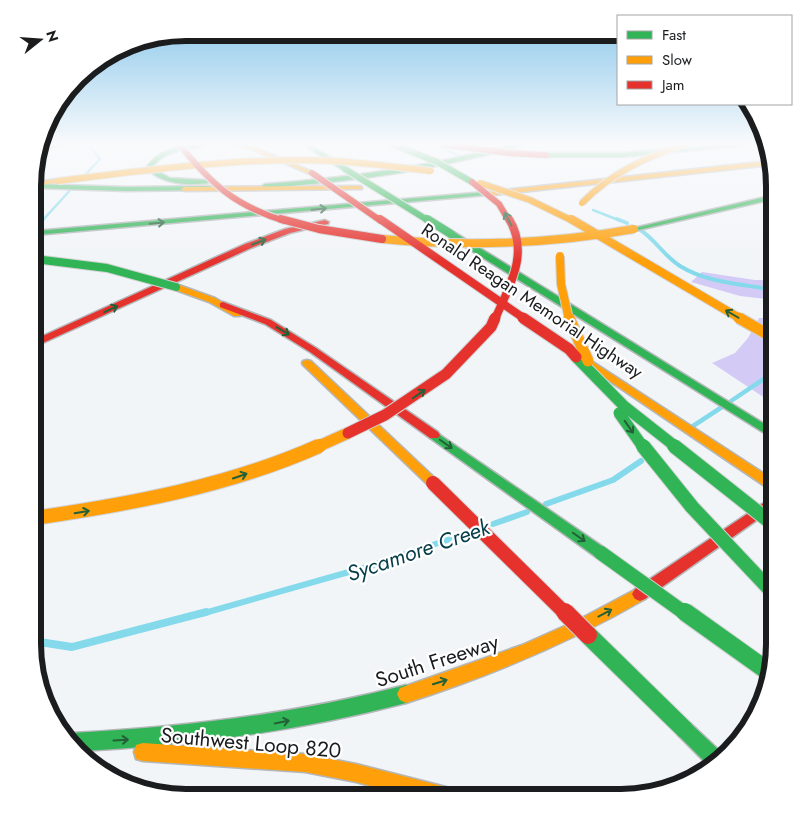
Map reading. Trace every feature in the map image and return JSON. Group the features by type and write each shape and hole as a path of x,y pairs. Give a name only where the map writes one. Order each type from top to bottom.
{"main road":[{"path":"41,184 54,183"},
{"path":"212,183 224,193 258,209 308,226 364,237 409,242 478,245 533,244 615,233 765,199"},
{"path":"184,189 252,183"},
{"name":"Ronald Reagan Memorial Highway","path":"323,183 765,480"},
{"name":"Ronald Reagan Memorial Highway","path":"368,183 765,429"},
{"path":"394,183 434,208"},
{"path":"42,517 160,498 235,478 311,450 355,430 410,400 448,372 476,346 496,322 508,300 514,280 518,249 510,221 492,197 473,183"},
{"path":"226,204 474,183"},
{"path":"476,183 502,190 567,217 765,333"},
{"path":"41,233 522,192 601,183"},
{"path":"603,183 587,198 568,229 562,247 558,275 560,295 566,313 579,344 628,427 690,505 765,585"},
{"path":"41,185 126,189 340,189 397,185"},
{"path":"41,341 241,249 308,226 337,219 502,197 522,192"},
{"path":"450,220 476,238 487,256"},
{"path":"41,260 86,265 134,275 189,291 268,322 313,350 763,668"},
{"path":"222,305 294,353 415,465 712,757"},
{"path":"569,349 624,406 765,518"},
{"name":"South Freeway","path":"80,742 213,733 275,724 378,700 478,670 557,637 632,598 670,575 765,507"},
{"name":"Southwest Loop 820","path":"87,749 305,763 356,773 412,788"}],"shaded area":[{"path":"702,272 765,280 765,299 740,296 691,282"},
{"path":"759,318 765,318 765,398 712,363 735,353 748,338"}],"waterway":[{"name":"Sycamore Creek","path":"42,221 73,187"},
{"path":"593,210 621,221"},
{"path":"617,219 627,223"},
{"path":"639,229 674,262 691,272 726,282 765,288"},
{"name":"Sycamore Creek","path":"731,401 765,378"},
{"name":"Sycamore Creek","path":"693,426 722,407"},
{"name":"Sycamore Creek","path":"546,504 613,480 641,461"},
{"name":"Sycamore Creek","path":"493,524 527,512"},
{"name":"Sycamore Creek","path":"201,614 370,566 468,533"},
{"name":"Sycamore Creek","path":"42,642 72,647 206,612"}],"traffic: fast":[{"path":"265,186 312,183"},
{"path":"367,183 451,234"},
{"path":"41,186 126,189 210,188"},
{"path":"41,232 485,194"},
{"path":"634,229 765,199"},
{"path":"451,234 765,429"},
{"path":"41,260 107,268 176,287"},
{"path":"576,357 624,406 765,518"},
{"path":"619,413 654,461 692,507 765,585"},
{"path":"434,435 601,553"},
{"path":"601,553 763,668"},
{"path":"588,635 684,729"},
{"path":"80,742 199,733 282,722 406,694"},
{"path":"684,729 712,756"}],"traffic: slow":[{"path":"480,183 530,200 567,217 765,333"},
{"path":"485,194 589,183"},
{"path":"582,203 603,183"},
{"path":"184,189 360,188"},
{"path":"382,239 445,244 508,244 571,239 634,229"},
{"path":"560,256 561,284 566,310 588,361"},
{"path":"176,287 212,300 237,314"},
{"path":"587,361 765,480"},
{"path":"307,363 433,483"},
{"path":"42,517 115,505 194,488 272,464 311,450 348,433"},
{"path":"406,694 496,663 555,639 640,594"},
{"path":"143,752 305,763 356,773 412,788"}],"traffic: jam":[{"path":"212,183 237,201 277,218 319,229 382,239"},
{"path":"326,183 569,349 576,357"},
{"path":"348,433 385,415 446,374 491,327 516,272 518,246 511,223 499,204 473,183"},
{"path":"41,341 248,246 288,231 325,222"},
{"path":"223,305 268,322 313,350 434,435"},
{"path":"433,483 588,635"},
{"path":"640,594 765,507"}]}
